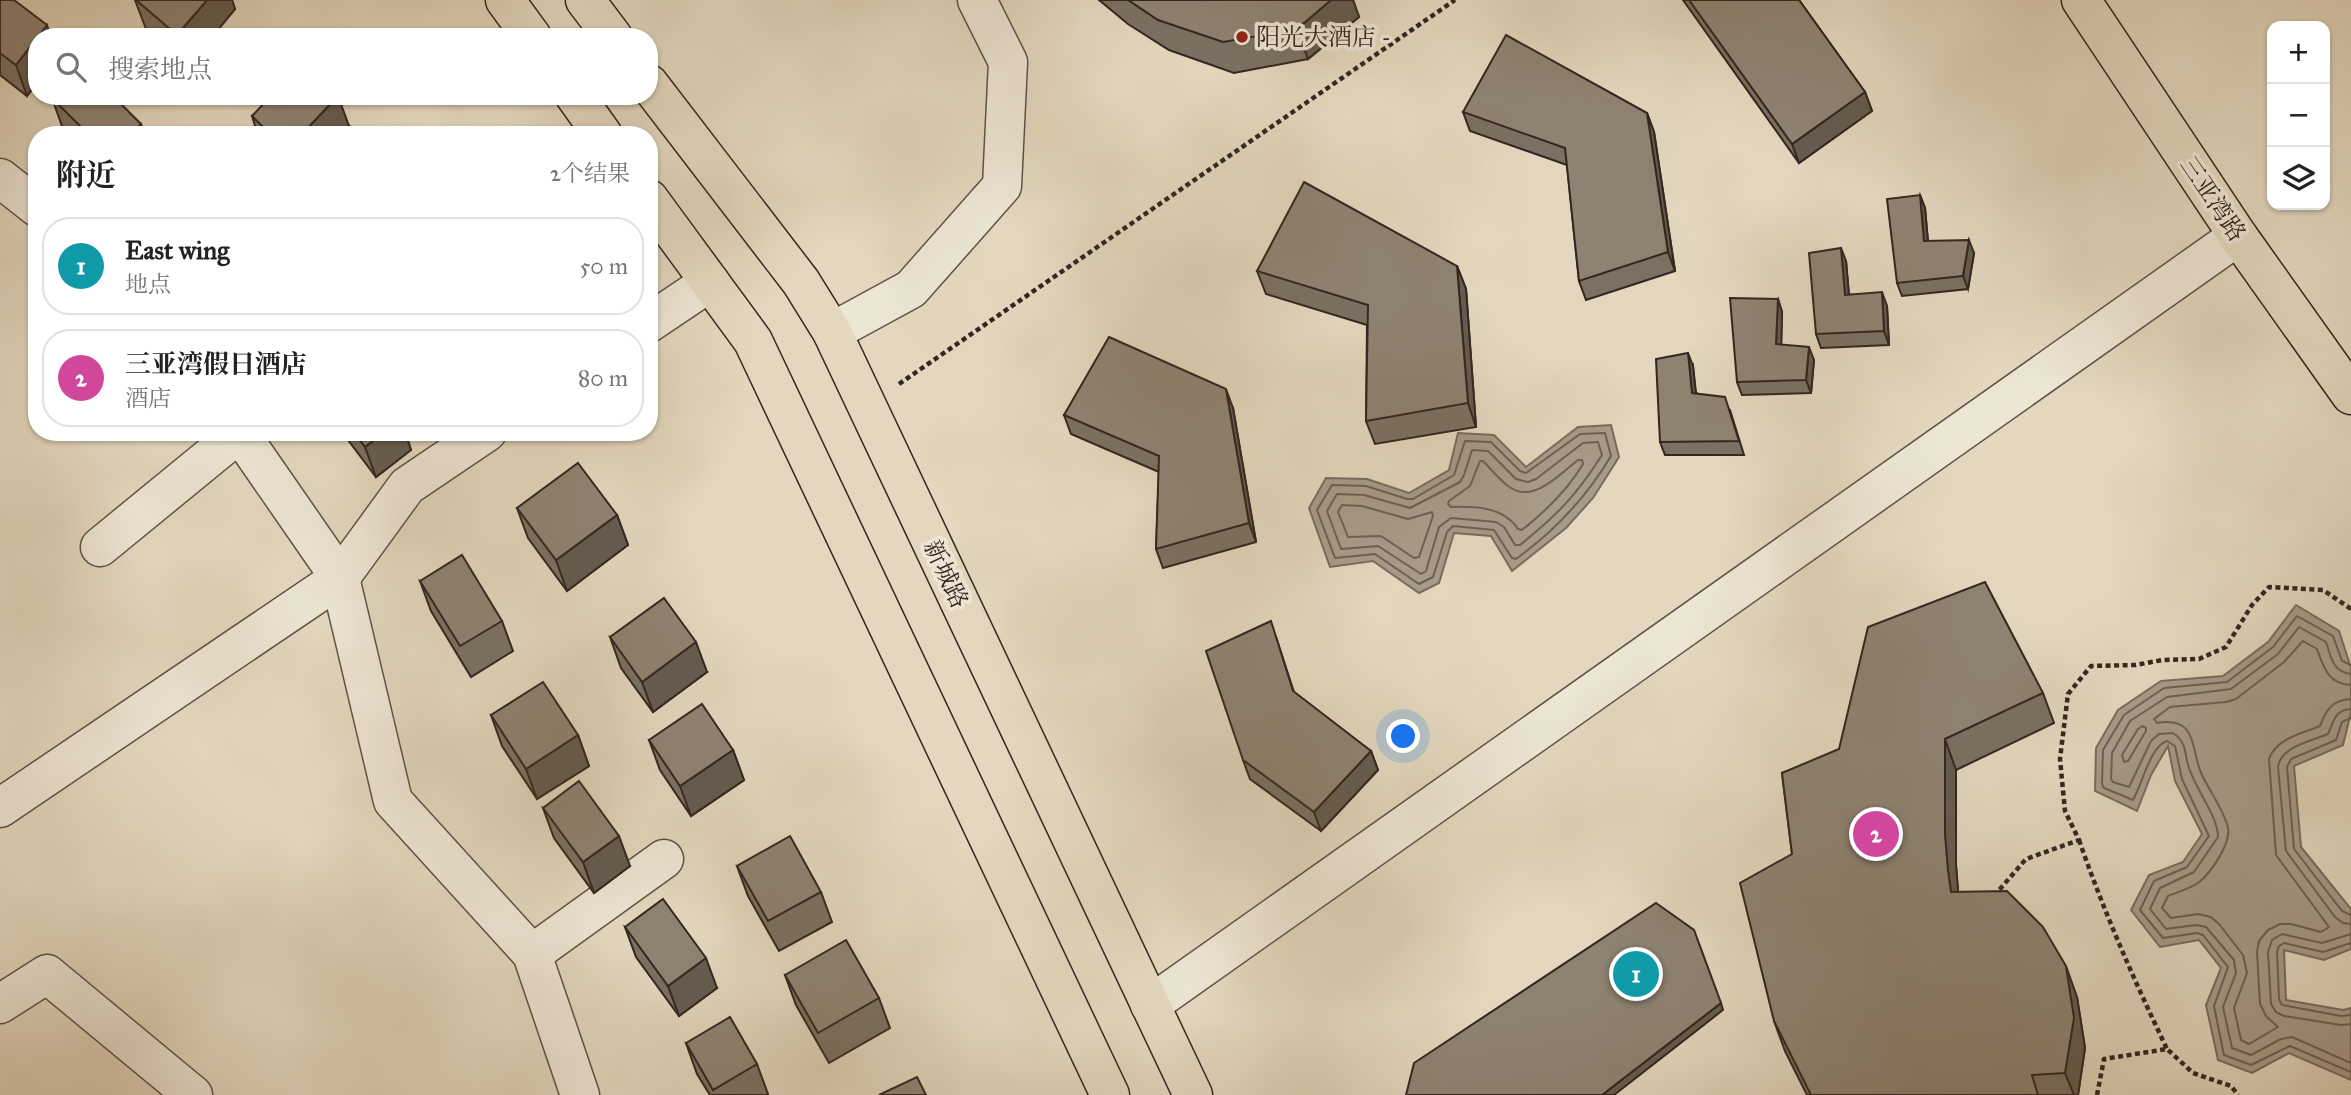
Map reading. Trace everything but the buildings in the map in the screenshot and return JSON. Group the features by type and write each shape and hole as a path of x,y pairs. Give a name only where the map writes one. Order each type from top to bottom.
{"main road":[{"path":"505,0 525,28"},
{"path":"585,0 606,28"},
{"name":"三亚湾路","path":"2081,0 2238,236 2351,395"},
{"name":"新城路","path":"658,96 801,282 832,332 1193,1095"},
{"path":"581,105 597,126"},
{"path":"658,211 753,341 1110,1095"}],"street":[{"path":"832,332 911,289 1002,186 1008,62 977,0"},
{"path":"0,178 28,200"},
{"path":"1150,1005 2238,236"},
{"path":"658,317 710,282"},
{"path":"100,547 227,441"},
{"path":"243,441 340,578 393,801 532,954 580,1095"},
{"path":"0,808 340,578 407,486 474,441"},
{"path":"532,954 664,859"},
{"path":"0,1004 47,974 193,1095"}],"path":[{"path":"867,406 1455,0"},
{"path":"2238,1095 2231,1086 2193,1073 2167,1049 2111,926 2079,840 2065,811 2060,759 2068,694 2091,666 2136,666 2162,660 2199,659 2226,647 2252,605 2269,587 2323,590 2351,609"},
{"path":"1982,898 1994,896 2026,859 2079,840"},
{"path":"2097,1095 2104,1059 2167,1049"}],"water":[{"path":"1611,425 1619,457 1593,498 1566,528 1512,571 1491,536 1454,533 1439,583 1419,593 1373,561 1330,567 1309,508 1326,478 1367,479 1409,493 1449,470 1458,433 1494,435 1526,467 1578,427"},
{"path":"2296,605 2339,631 2351,668 2351,712 2343,745 2294,766 2301,847 2351,909 2351,949 2324,960 2284,950 2286,1000 2343,1010 2351,1008 2351,1080 2289,1053 2252,1073 2218,1060 2206,1005 2221,968 2199,940 2160,947 2131,910 2149,875 2183,862 2202,834 2175,781 2168,746 2151,775 2137,811 2095,791 2096,748 2118,710 2161,681 2223,676 2268,642"}],"place":[{"name":"阳光大酒店 -","path":"1242,37"},
{"name":"三亚湾假日酒店","path":"1876,834"},
{"name":"East wing","path":"1636,974"}]}
